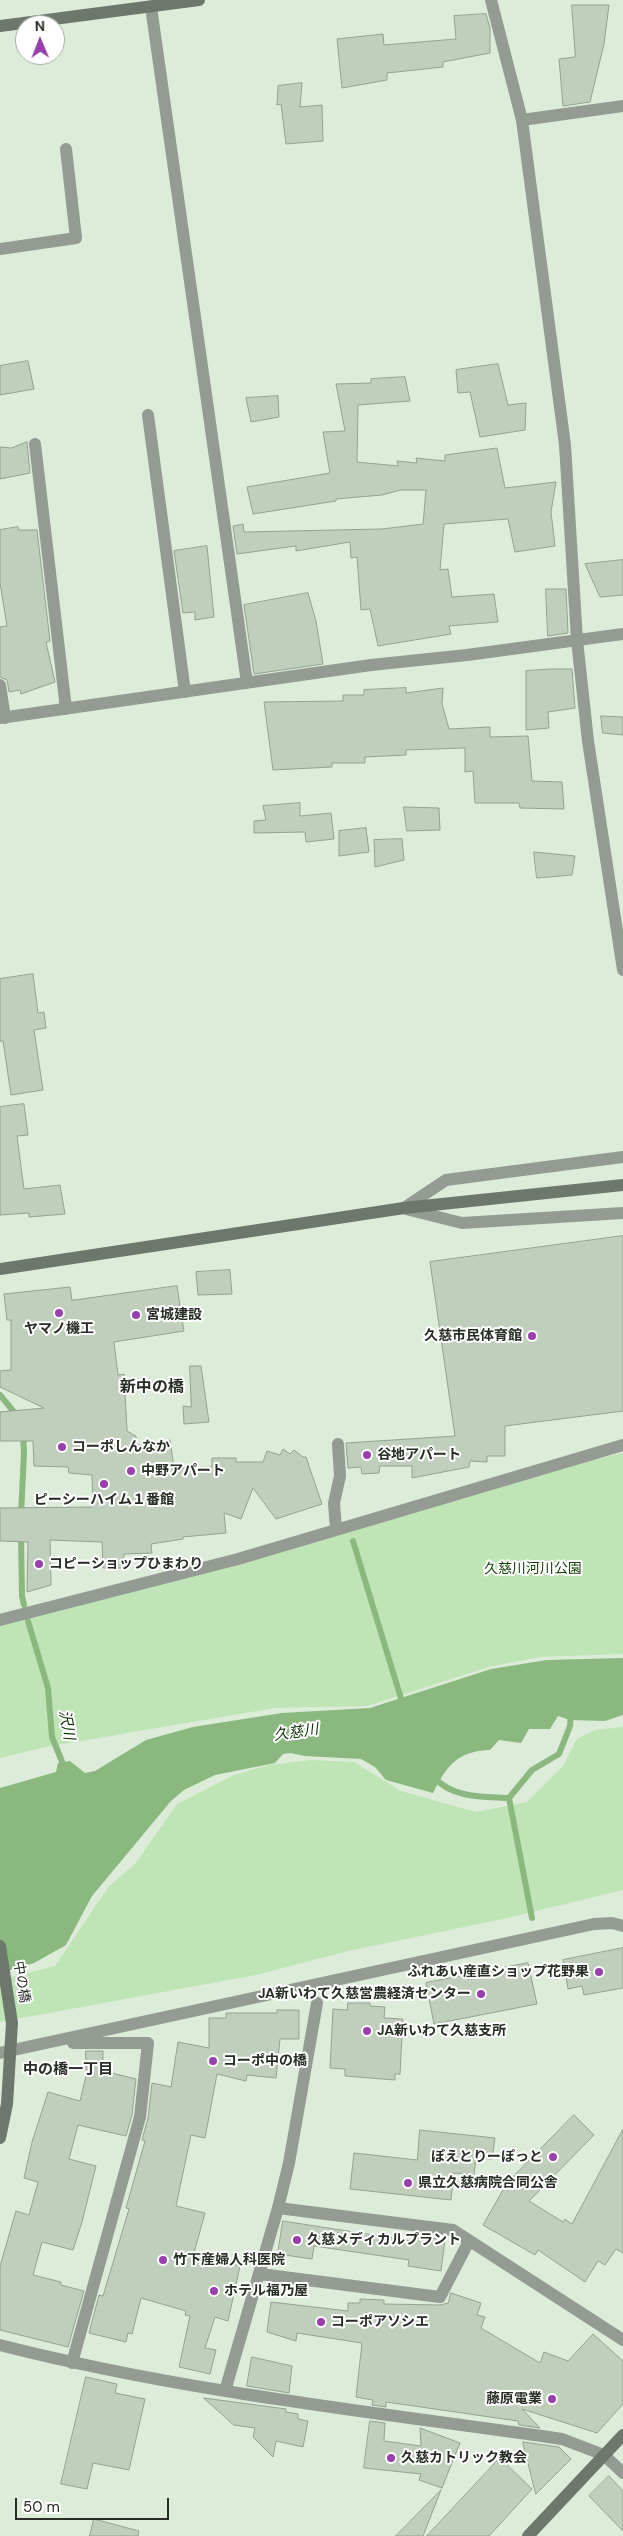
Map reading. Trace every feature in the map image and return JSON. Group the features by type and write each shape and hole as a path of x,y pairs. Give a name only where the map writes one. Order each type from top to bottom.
{"street":[{"path":"0,26 146,5 199,0"},
{"path":"491,0 522,120 565,445 577,640 589,750 623,970"},
{"path":"146,5 247,683"},
{"path":"522,120 623,106"},
{"path":"0,249 76,238 66,149"},
{"path":"148,415 185,692"},
{"path":"35,444 66,709"},
{"path":"0,685 2,718 371,665 623,634"},
{"path":"404,1208 446,1180 623,1157"},
{"path":"0,1269 404,1208 517,1195 623,1186"},
{"path":"404,1208 462,1223 623,1214"},
{"path":"336,1530 334,1503 340,1476 338,1444"},
{"path":"0,1620 238,1559 623,1445"},
{"path":"6,2052 594,1924 612,1923 623,1926"},
{"name":"中の橋","path":"0,1946 12,2023 6,2052 7,2104 0,2138"},
{"path":"225,2391 260,2274 289,2163 317,2003"},
{"path":"44,2044 148,2043 140,2117 72,2363"},
{"path":"278,2208 453,2230 623,2340"},
{"path":"260,2274 440,2297 469,2241"},
{"path":"0,2345 72,2363 225,2391 562,2440 604,2455 623,2473"},
{"path":"528,2536 623,2435"}],"green space":[{"name":"久慈川河川公園","path":"623,1453 623,1654 539,1657 489,1667 367,1706 275,1708 45,1747 0,1758 0,1624 575,1464"},
{"path":"623,1727 623,1890 503,1919 348,1951 256,1975 0,2022 0,1980 55,1966 109,1886 135,1864 177,1804 234,1775 269,1765 311,1760 354,1762 401,1791 476,1812 527,1802 563,1766 577,1739 595,1730"}],"water":[{"name":"久慈川","path":"623,1658 623,1715 605,1721 570,1720 558,1716 550,1729 529,1729 521,1743 499,1740 490,1750 470,1753 455,1761 443,1775 433,1793 386,1780 375,1767 361,1759 305,1756 290,1753 283,1754 275,1763 215,1775 184,1790 171,1801 92,1896 66,1945 34,1963 0,1973 0,1788 56,1772 58,1763 70,1761 85,1773 95,1771 146,1740 193,1727 282,1713 370,1708 491,1669 547,1660"}],"building":[{"path":"572,5 609,5 604,44 590,102 563,106 559,59 575,57"},
{"path":"486,14 490,28 490,53 443,62 443,67 387,73 387,80 342,88 337,39 383,34 384,45 456,39 454,16"},
{"path":"302,83 300,107 322,105 323,141 286,144 281,104 277,105 278,86"},
{"path":"28,361 34,389 0,395 0,366"},
{"path":"498,364 508,405 526,403 525,430 480,437 470,392 458,393 456,370"},
{"path":"405,377 410,401 358,405 357,462 398,466 397,461 417,463 416,458 445,461 445,455 497,448 505,488 556,482 551,512 555,546 515,552 508,519 444,524 440,570 448,569 452,597 494,594 498,622 449,626 451,634 378,646 370,609 361,610 357,557 351,558 350,542 296,551 296,546 237,554 233,526 243,524 244,532 382,529 423,524 426,490 401,490 382,495 336,499 336,501 253,514 247,487 330,473 323,432 345,431 336,384 371,383 371,379"},
{"path":"278,396 279,417 251,422 246,398"},
{"path":"27,442 30,473 0,479 0,447 11,448"},
{"path":"18,527 19,530 37,530 50,641 46,642 55,682 21,694 20,690 9,692 7,680 0,677 0,627 7,626 0,583 0,530"},
{"path":"207,546 214,617 195,620 195,612 183,613 174,551"},
{"path":"623,560 623,595 600,597 585,564"},
{"path":"546,589 566,589 568,633 548,636"},
{"path":"308,593 316,621 323,664 254,674 244,605"},
{"path":"572,669 575,708 548,712 549,728 526,730 526,671"},
{"path":"406,688 406,693 443,688 442,704 449,729 490,727 490,737 528,736 532,781 562,782 564,809 520,808 519,803 475,803 473,771 465,772 465,748 406,750 406,755 365,757 365,763 332,763 332,767 273,770 264,702 343,701 343,695 364,695 364,690"},
{"path":"601,716 623,717 623,735 603,733"},
{"path":"300,803 300,816 331,813 334,839 306,842 305,832 254,833 254,821 266,820 263,806"},
{"path":"404,807 439,808 440,830 407,831"},
{"path":"366,828 369,852 339,856 339,831"},
{"path":"402,839 404,860 375,867 374,840"},
{"path":"534,852 575,856 572,875 537,878"},
{"path":"33,974 38,1013 44,1012 46,1028 34,1030 43,1090 11,1095 3,1041 0,1041 0,979"},
{"path":"24,1104 28,1135 17,1136 24,1189 60,1185 65,1214 29,1217 29,1213 0,1215 0,1107"},
{"name":"久慈市民体育館","path":"623,1236 623,1411 505,1426 505,1456 487,1456 487,1462 470,1461 469,1467 412,1478 412,1466 380,1466 379,1473 362,1474 361,1467 348,1468 346,1443 455,1436 430,1262"},
{"path":"230,1270 232,1294 198,1295 196,1272"},
{"path":"177,1286 184,1331 114,1342 118,1375 124,1374 127,1431 136,1436 137,1445 170,1440 174,1468 212,1467 212,1458 236,1458 236,1462 263,1462 267,1451 280,1455 283,1449 290,1454 294,1450 303,1457 306,1457 322,1504 276,1519 253,1488 241,1519 224,1513 226,1533 183,1537 183,1539 151,1544 152,1553 124,1554 124,1568 103,1568 102,1542 50,1540 51,1585 27,1592 28,1542 0,1541 0,1508 93,1507 92,1475 69,1473 68,1467 34,1466 33,1441 0,1441 0,1412 44,1408 0,1387 0,1371 11,1370 11,1320 7,1320 4,1294 70,1287 72,1300"},
{"path":"190,1366 201,1366 209,1422 184,1424 183,1406 191,1407"},
{"name":"ふれあい産直ショップ花野果","path":"623,1948 623,1988 584,1995 582,1986 568,1989 563,1960"},
{"name":"JA新いわて久慈営農経済センター","path":"528,1963 537,2004 434,2024 426,1983"},
{"name":"JA新いわて久慈支所","path":"348,2003 370,2003 370,2006 385,2007 384,2018 403,2019 400,2074 395,2074 395,2080 345,2076 345,2069 330,2068 333,2009 347,2010"},
{"path":"277,2010 299,2010 299,2039 280,2039 276,2078 247,2075 246,2081 217,2074 205,2138 191,2135 176,2206 205,2213 194,2253 240,2266 228,2321 215,2317 205,2348 216,2350 210,2374 179,2367 190,2316 185,2315 186,2311 141,2298 132,2334 128,2333 126,2342 89,2333 99,2295 103,2296 129,2209 126,2208 145,2141 142,2140 148,2118 152,2083 171,2087 178,2042 209,2048 209,2018 226,2018 226,2013 277,2013"},
{"path":"86,2051 103,2051 103,2071 136,2079 132,2115 126,2136 78,2125 69,2159 96,2166 82,2222 73,2250 42,2242 33,2275 61,2282 61,2285 84,2291 68,2347 0,2330 0,2266 16,2211 29,2215 38,2182 24,2178 32,2142 48,2092 80,2101 86,2076"},
{"path":"574,2115 594,2135 529,2201 563,2222 565,2219 572,2224 623,2129 623,2253 616,2249 605,2265 598,2261 585,2282 538,2250 535,2255 483,2225 507,2183"},
{"name":"県立久慈病院合同公舎","path":"420,2130 495,2138 492,2159 476,2158 474,2175 454,2173 451,2200 350,2189 354,2153 417,2160"},
{"path":"283,2221 412,2241 412,2235 445,2240 441,2271 408,2266 409,2260 314,2246 312,2259 278,2254"},
{"path":"451,2293 481,2303 477,2315 485,2317 481,2328 540,2363 544,2352 568,2361 593,2334 623,2361 623,2404 597,2433 522,2409 540,2428 519,2425 518,2421 386,2402 386,2407 372,2405 373,2400 356,2397 362,2343 297,2333 296,2341 267,2332 271,2302 348,2311 348,2303 360,2303 360,2299 384,2300 384,2304 440,2305 448,2303"},
{"path":"252,2357 292,2366 289,2393 247,2386"},
{"path":"86,2377 117,2384 115,2393 145,2399 129,2470 93,2463 87,2489 61,2484"},
{"path":"204,2398 286,2409 286,2412 298,2414 298,2419 308,2421 303,2447 276,2441 273,2457 253,2437 255,2428 234,2425"},
{"path":"370,2421 385,2423 384,2441 421,2446 420,2428 460,2443 442,2488 419,2480 421,2474 364,2468"},
{"path":"523,2442 559,2447 571,2459 536,2494"},
{"path":"500,2458 532,2489 489,2536 427,2536"},
{"path":"609,2476 623,2491 623,2531 589,2496"},
{"path":"441,2490 423,2536 396,2536"},
{"path":"94,2519 139,2531 138,2536 90,2536"}],"waterway":[{"name":"沢川","path":"0,1395 18,1417"},
{"name":"沢川","path":"21,1515 23,1433"},
{"name":"沢川","path":"21,1535 22,1596 24,1605"},
{"path":"353,1541 403,1705"},
{"name":"沢川","path":"28,1621 48,1688 52,1737 65,1769"},
{"path":"532,1918 509,1798 532,1770 559,1754 570,1726 571,1712"},
{"path":"434,1777 441,1784 459,1793 509,1798"}],"place":[{"name":"ヤマノ機工","path":"59,1313"},
{"name":"宮城建設","path":"136,1315"},
{"name":"久慈市民体育館","path":"532,1336"},
{"name":"コーポしんなか","path":"62,1447"},
{"name":"谷地アパート","path":"367,1455"},
{"name":"中野アパート","path":"131,1471"},
{"name":"ピーシーハイム１番館","path":"104,1484"},
{"name":"コピーショップひまわり","path":"39,1564"},
{"name":"ふれあい産直ショップ花野果","path":"599,1972"},
{"name":"JA新いわて久慈営農経済センター","path":"481,1994"},
{"name":"JA新いわて久慈支所","path":"367,2031"},
{"name":"コーポ中の橋","path":"213,2061"},
{"name":"ぽえとりーぽっと","path":"553,2157"},
{"name":"県立久慈病院合同公舎","path":"408,2183"},
{"name":"久慈メディカルプラント","path":"297,2240"},
{"name":"竹下産婦人科医院","path":"163,2260"},
{"name":"ホテル福乃屋","path":"214,2291"},
{"name":"コーポアソシエ","path":"321,2322"},
{"name":"藤原電業","path":"552,2399"},
{"name":"久慈カトリック教会","path":"391,2458"}],"district":[{"name":"新中の橋","path":"152,1388"},
{"name":"中の橋一丁目","path":"68,2070"}]}
